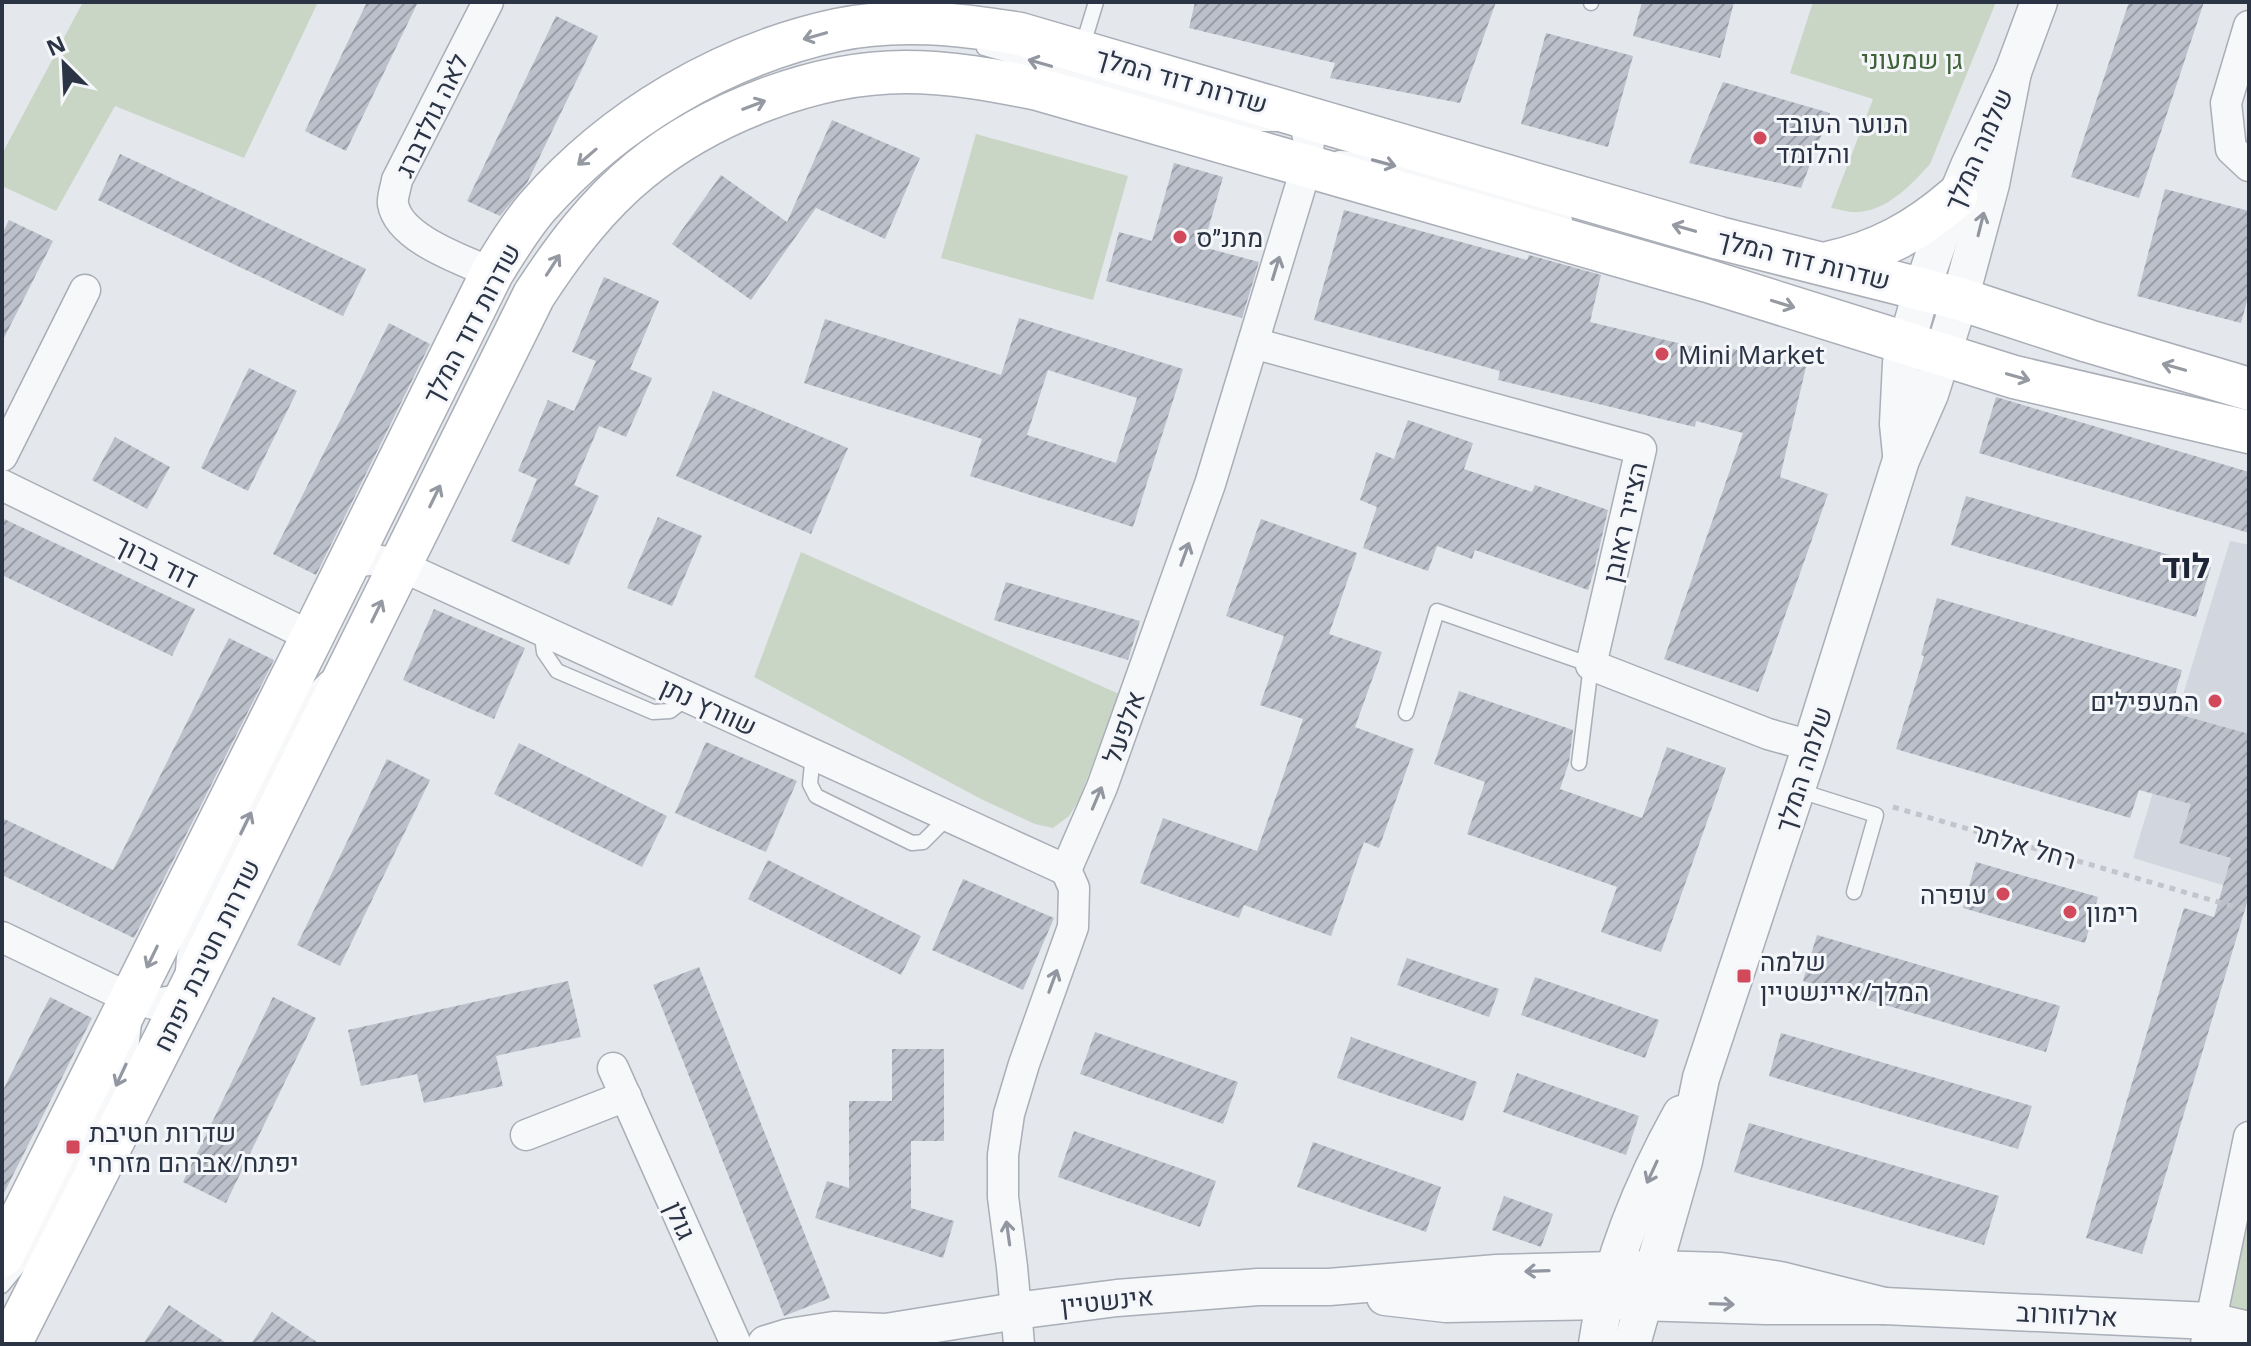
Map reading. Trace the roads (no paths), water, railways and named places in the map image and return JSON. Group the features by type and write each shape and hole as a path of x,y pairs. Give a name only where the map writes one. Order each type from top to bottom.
{"main road":[{"name":"שדרות דוד המלך","path":"348,565 492,273 535,209 568,174 608,138 651,108 703,78 797,41 839,30 892,24 933,23 1020,34 1704,234 1941,294 2249,389"},
{"name":"שדרות דוד המלך","path":"399,565 534,295 562,251 603,205 640,170 685,138 740,110 794,90 853,76 903,72 965,75 1038,89 1708,281 2049,386 2249,432"},
{"path":"1824,264 1865,254 1894,241 1915,230 1956,197"},
{"name":"שדרות חטיבת יפתח","path":"2,1256 348,565"},
{"name":"שדרות חטיבת יפתח","path":"10,1344 185,999 399,565"}],"street":[{"name":"לאה גולדברג","path":"488,2 397,180 392,203 402,225 415,237 492,273"},
{"name":"שלמה המלך","path":"1632,1344 1684,1161 1701,1078 1797,790 1901,460 1930,394 1925,348 1941,294 1956,197 2013,72 2039,2"},
{"path":"2249,26 2226,103 2231,149 2249,166"},
{"name":"שלמה המלך","path":"1941,294 1991,184 2013,72"},
{"name":"אלפעל","path":"1066,870 1102,787 1205,499 1307,165 1309,141 1303,116"},
{"path":"2,456 85,290"},
{"name":"הצייר ראובן","path":"1253,343 1641,449 1591,665"},
{"name":"דוד ברוך","path":"2,485 312,637"},
{"name":"שוורץ נתן","path":"348,565 366,559 399,565 1066,870"},
{"path":"1591,665 1768,734 1811,746"},
{"path":"1018,1327 1003,1197 1003,1155 1009,1114 1024,1064 1073,927 1074,888 1066,870"},
{"path":"2,937 131,999 154,1004 185,999"},
{"name":"גולן","path":"613,1068 736,1344"},
{"name":"שלמה המלך","path":"1597,1344 1611,1285 1643,1192 1669,1135 1701,1078"},
{"path":"526,1135 626,1096"},
{"path":"2208,1332 2249,1137"},
{"name":"ארלוזורוב","path":"1649,1285 1721,1271 1765,1277 1884,1306 2208,1332 2249,1330"},
{"name":"אינשטיין","path":"766,1344 834,1330 871,1338 1018,1327 1117,1298 1258,1287 1329,1287 1497,1273 1611,1285 1649,1285"}],"lane":[{"path":"1082,51 1096,2"},
{"path":"892,24 1250,124 1278,124 1303,116"},
{"path":"1307,165 1342,158 1374,160 1509,200 1573,223"},
{"path":"1599,234 1708,281"},
{"path":"1406,713 1437,611 1591,665 1579,763"},
{"path":"1797,790 1876,815 1854,892"},
{"path":"2,1286 41,1234 124,1070 133,1043 131,999"}],"place":[{"name":"הנוער העובד והלומד","path":"1760,138"},
{"name":"מתנ״ס","path":"1180,237"},
{"name":"Mini Market","path":"1662,354"},
{"name":"המעפילים","path":"2215,701"},
{"name":"עופרה","path":"2003,894"},
{"name":"רימון","path":"2070,912"},
{"name":"שלמה המלך/איינשטיין","path":"1744,976"},
{"name":"שדרות חטיבת יפתח/אברהם מזרחי","path":"73,1147"}],"district":[{"name":"לוד","path":"2186,565"}],"park label":[{"name":"גן שמעוני","path":"1912,59"}]}
